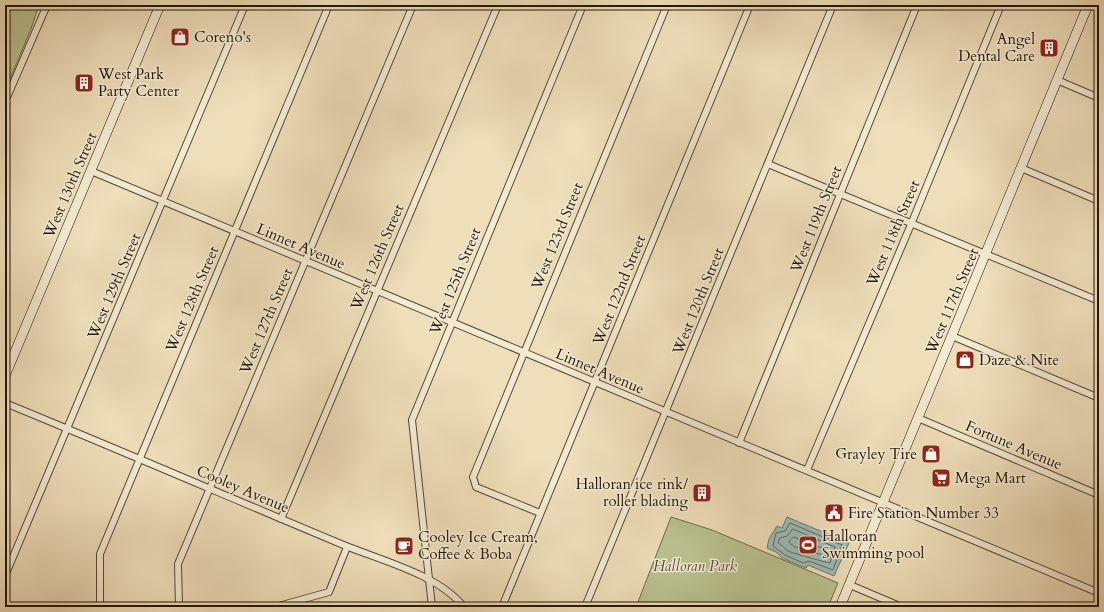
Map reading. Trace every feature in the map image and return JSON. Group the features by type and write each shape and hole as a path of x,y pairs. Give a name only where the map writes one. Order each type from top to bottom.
{"main road":[{"name":"West 130th Street","path":"5,376 160,5"},
{"name":"West 117th Street","path":"840,607 987,254 1088,5"}],"street":[{"path":"5,102 47,5"},
{"name":"West 129th Street","path":"5,576 164,202 245,5"},
{"name":"West 128th Street","path":"100,607 100,554 138,459 235,232 329,5"},
{"name":"West 127th Street","path":"179,607 178,564 413,5"},
{"name":"West 126th Street","path":"281,519 498,5"},
{"name":"West 125th Street","path":"432,607 412,420 583,5"},
{"name":"West 123rd Street","path":"540,513 476,487 473,477 667,5"},
{"name":"West 122nd Street","path":"502,607 750,5"},
{"name":"West 120th Street","path":"585,607 834,5"},
{"name":"West 119th Street","path":"739,443 917,5"},
{"name":"West 118th Street","path":"807,470 912,222 1001,5"},
{"path":"1057,80 1099,98"},
{"path":"768,164 912,222 1099,301"},
{"path":"1022,168 1099,201"},
{"name":"Linnet Avenue","path":"91,171 594,383 807,470 1099,593"},
{"path":"952,336 1099,398"},
{"name":"Cooley Avenue","path":"5,403 347,547 429,579 454,595 464,607"},
{"name":"Fortune Avenue","path":"918,418 1099,495"},
{"path":"275,607 329,592 347,547"},
{"path":"850,585 902,607"}],"green space":[{"path":"5,5 39,5 31,29 5,91"},
{"name":"Halloran Park","path":"671,517 712,530 838,583 828,607 636,607"}],"water":[{"name":"Halloran Swimming pool","path":"787,517 849,543 834,576 808,565 806,568 782,558 776,552 767,548 769,539 777,526 782,528"}],"place":[{"name":"Coreno's","path":"180,37"},
{"name":"Angel Dental Care","path":"1049,48"},
{"name":"West Park Party Center","path":"84,83"},
{"name":"Daze & Nite","path":"965,360"},
{"name":"Grayley Tire","path":"931,454"},
{"name":"Mega Mart","path":"941,478"},
{"name":"Halloran ice rink/ roller blading","path":"702,493"},
{"name":"Fire Station Number 33","path":"834,513"},
{"name":"Halloran Swimming pool","path":"808,545"},
{"name":"Cooley Ice Cream, Coffee & Boba","path":"404,546"}]}
